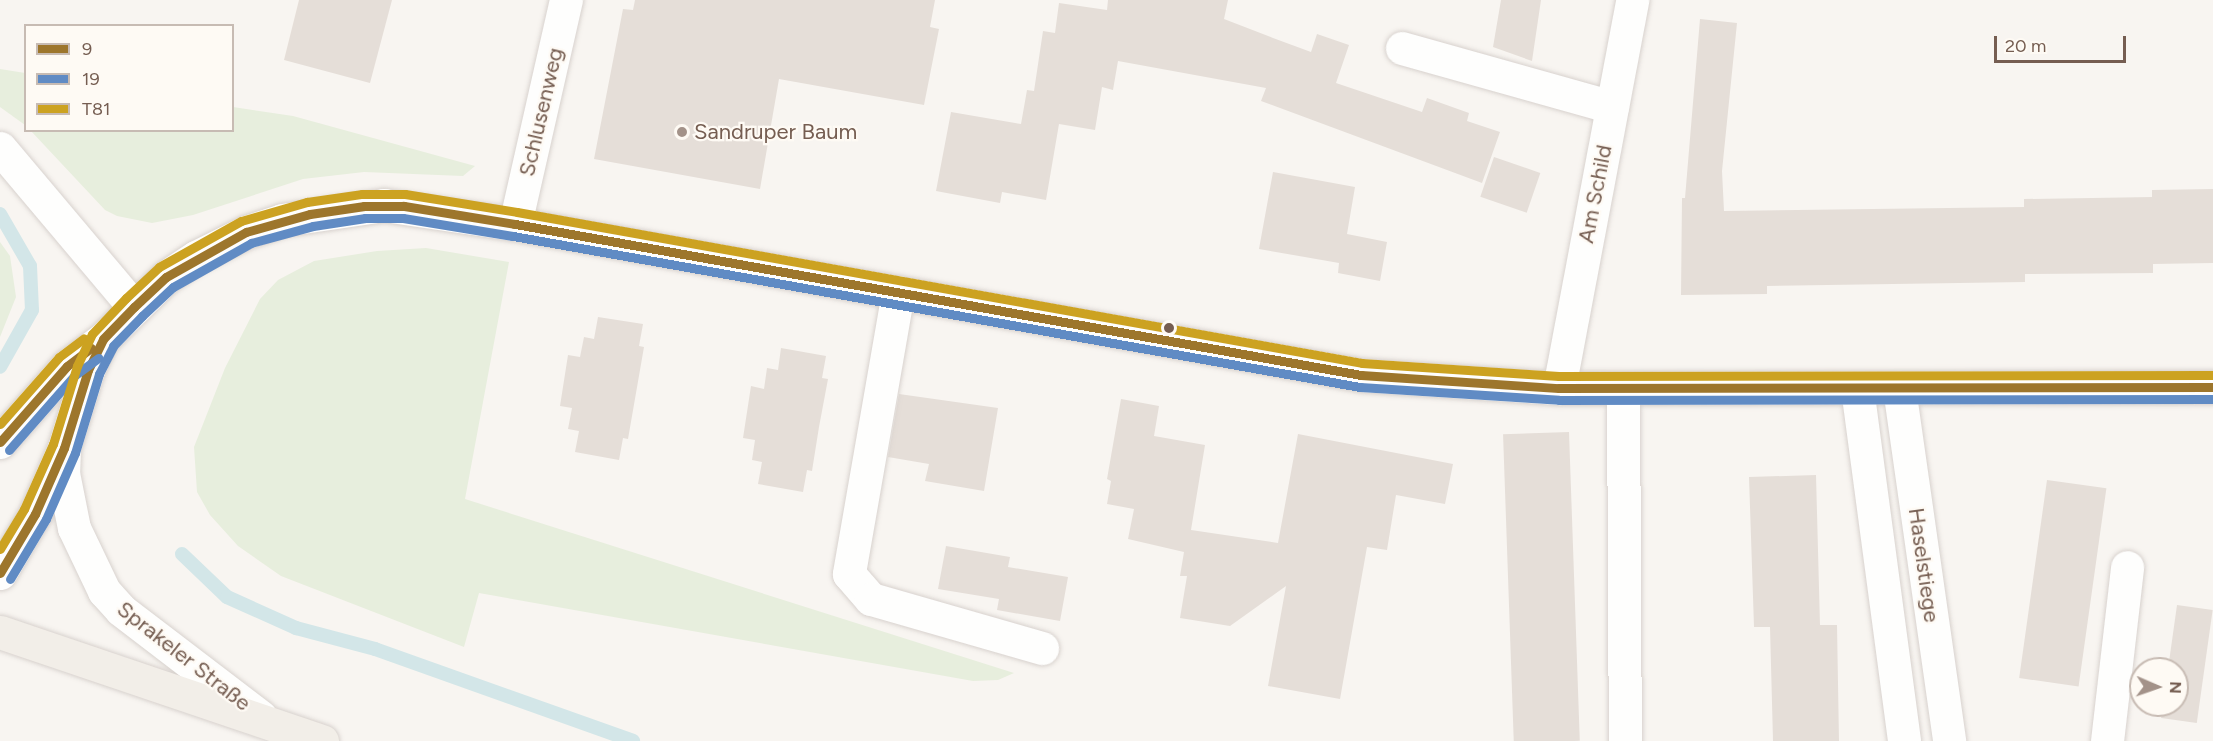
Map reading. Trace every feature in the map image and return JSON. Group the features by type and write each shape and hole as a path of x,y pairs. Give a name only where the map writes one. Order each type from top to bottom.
{"main road":[{"name":"Sprakeler Straße","path":"0,632 322,741"}],"street":[{"name":"Schlusenweg","path":"515,224 566,0"},
{"name":"Am Schild","path":"1558,388 1632,0"},
{"path":"1402,48 1612,107"},
{"path":"0,148 134,307"},
{"name":"Sprakeler Straße","path":"0,442 67,366 103,339 166,277 226,241 265,225 310,214 404,206 1360,375 1558,388 2213,387"},
{"path":"898,292 849,574 871,599 1042,648"},
{"name":"Sprakeler Straße","path":"0,573 36,513 64,448 88,370 103,339"},
{"path":"1623,388 1625,741"},
{"path":"1857,388 1904,741"},
{"name":"Haselstiege","path":"1899,388 1950,741"},
{"name":"Sprakeler Straße","path":"64,448 63,473 74,528 104,591 121,610 271,724"},
{"path":"2107,741 2127,567"}],"green space":[{"path":"0,69 24,73 24,124 0,107"},
{"path":"234,107 293,116 475,166 463,176 364,172 303,179 193,215 152,223 117,216 105,210 32,132 234,132"},
{"path":"0,242 10,256 16,297 0,337"},
{"path":"426,248 509,262 465,499 1014,673 998,680 973,681 479,593 464,647 281,576 238,546 210,515 197,492 194,447 225,368 260,299 278,280 314,261 377,251"}],"building":[{"path":"299,0 392,0 370,83 284,60"},
{"path":"635,0 935,0 930,27 939,29 924,105 779,79 760,189 594,159 623,9 633,10"},
{"path":"1108,0 1228,0 1224,19 1273,38 1311,52 1317,34 1349,45 1336,83 1422,112 1427,98 1469,113 1467,121 1500,132 1482,183 1261,101 1266,88 1118,61 1113,90 1102,87 1095,130 1059,124 1046,200 1002,192 1000,203 936,191 951,112 1021,124 1027,90 1034,91 1043,31 1055,33 1059,3 1107,10"},
{"path":"1501,0 1541,0 1532,61 1493,47"},
{"path":"1700,19 1737,23 1722,171 1724,211 2024,207 2024,199 2152,197 2152,190 2213,189 2213,263 2153,264 2153,273 2025,274 2025,282 1767,286 1767,294 1681,295 1682,198 1685,198"},
{"path":"1494,157 1540,173 1527,213 1480,197"},
{"path":"1273,172 1355,187 1347,234 1387,242 1380,281 1338,273 1339,263 1259,249"},
{"path":"598,317 643,324 639,346 644,347 628,439 623,438 619,460 575,452 579,431 568,429 572,408 560,406 568,355 580,357 584,337 594,339"},
{"path":"781,348 826,356 822,378 828,379 812,471 807,470 803,492 758,484 762,462 752,460 755,440 743,438 751,386 764,389 767,368 778,370"},
{"path":"899,394 998,408 984,491 925,481 929,464 888,457"},
{"path":"1121,399 1159,406 1154,436 1205,445 1191,530 1278,543 1298,434 1453,464 1445,504 1396,495 1387,550 1367,547 1340,699 1268,686 1286,586 1230,626 1180,618 1187,576 1180,576 1184,552 1128,539 1134,509 1107,504 1111,481 1107,479"},
{"path":"1569,432 1580,741 1514,741 1503,434"},
{"path":"1816,475 1820,625 1837,625 1839,741 1773,741 1770,627 1754,627 1749,477"},
{"path":"2047,480 2106,488 2079,686 2019,678"},
{"path":"946,546 1010,557 1008,567 1068,577 1060,621 997,610 999,599 938,589"},
{"path":"2177,605 2213,610 2197,723 2161,718 2189,717 2189,657 2170,657"}],"waterway":[{"path":"0,214 30,266 32,310 0,367"},
{"path":"182,554 227,597 296,628 375,649 633,741"}],"transit line":[{"name":"T81","path":"0,549 24,509 53,444 77,366 92,334 126,298 159,267 241,221 307,202 362,194 405,194 517,212 1362,363 1559,376 2213,375"},
{"name":"9","path":"0,573 35,514 64,448 88,370 103,339 134,307 166,277 246,232 310,214 364,206 404,206 515,224 1361,375 1559,388 2213,387"},
{"name":"19","path":"10,579 46,519 75,453 99,374 113,346 142,316 173,287 251,243 313,226 365,218 403,218 513,236 1360,387 1559,400 2213,399"},
{"name":"T81","path":"0,424 59,357 84,338"},
{"name":"9","path":"0,442 67,366 91,348"},
{"name":"19","path":"9,450 75,375 98,358"}],"place":[{"name":"Sandruper Baum","path":"682,132"}]}
